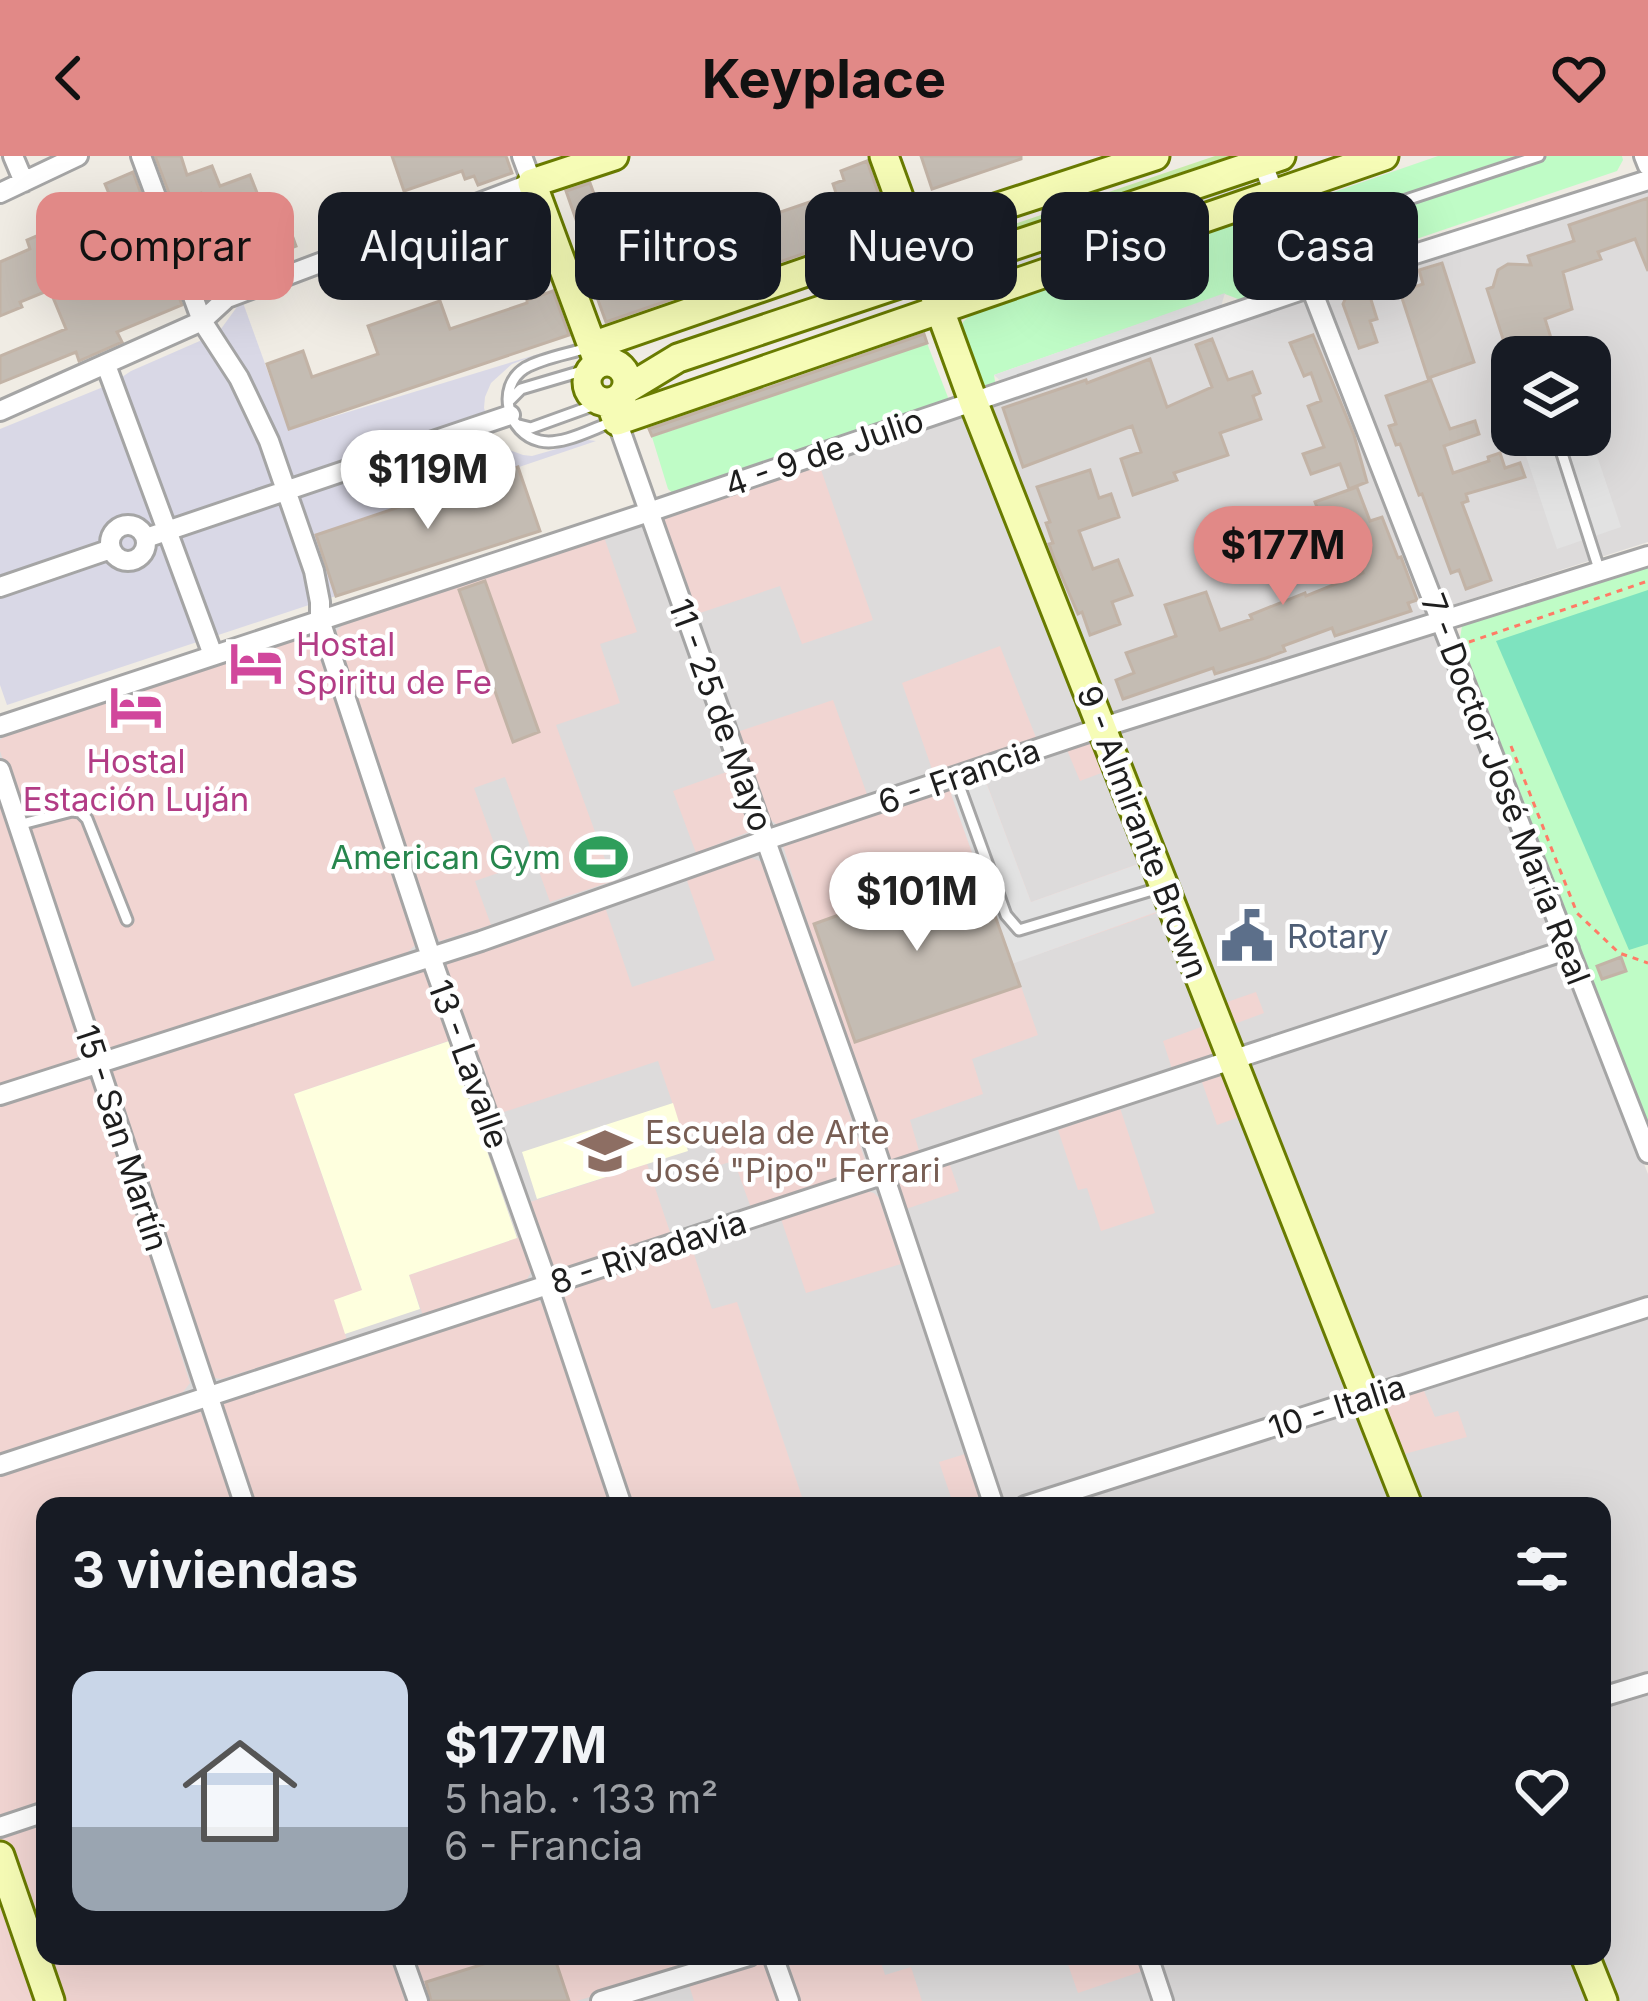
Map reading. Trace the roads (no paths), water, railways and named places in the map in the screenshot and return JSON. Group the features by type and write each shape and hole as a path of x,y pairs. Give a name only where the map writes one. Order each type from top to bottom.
{"street":[{"path":"13,156 24,182"},
{"path":"0,193 78,156"},
{"name":"13 - Lavalle","path":"141,156 202,321 238,378 287,490 314,571 320,620 431,957 619,1497"},
{"path":"0,411 202,321 226,298 527,169 614,156"},
{"name":"9 - Almirante Brown","path":"884,156 897,192"},
{"path":"1017,201 1155,156"},
{"path":"1276,192 1384,156"},
{"path":"1644,156 1648,166"},
{"path":"1017,244 1267,158"},
{"name":"7 - Doctor José María Real","path":"1267,158 1273,192"},
{"name":"11 - 25 de Mayo","path":"527,169 607,382 884,1175 991,1497"},
{"name":"4 - 9 de Julio","path":"1418,252 1648,180"},
{"path":"607,382 940,308 1233,207"},
{"path":"607,382 805,287"},
{"path":"607,382 851,300"},
{"name":"9 - Almirante Brown","path":"937,300 1404,1497"},
{"name":"4 - 9 de Julio","path":"0,726 1270,300"},
{"name":"7 - Doctor José María Real","path":"1316,300 1648,1153"},
{"path":"106,365 213,655"},
{"path":"0,587 111,549 113,533 122,526 139,528 146,538 510,416"},
{"name":"6 - Francia","path":"0,1095 431,957 1103,727 1648,556"},
{"name":"15 - San Martín","path":"0,770 242,1497"},
{"name":"8 - Rivadavia","path":"0,1466 1569,949"},
{"name":"10 - Italia","path":"1053,1497 1648,1306"},
{"path":"1611,1694 1648,1683"},
{"path":"0,1827 36,1815"},
{"path":"0,1856 36,1960"},
{"path":"38,1965 50,2001"},
{"path":"405,1965 418,2001"},
{"path":"602,2001 720,1965"},
{"path":"776,1965 789,2001"},
{"path":"1151,1965 1163,2001"},
{"path":"1589,1965 1603,2001"}],"lane":[{"path":"1418,196 1539,156"},
{"path":"526,368 607,382 553,442 540,441 517,427 510,416 509,389 526,368"},
{"path":"607,382 531,428 518,425 510,416 510,401 516,392 607,382"},
{"path":"1563,456 1600,572"},
{"path":"956,777 1006,915 1019,930 1164,887"},
{"path":"18,825 80,812 87,819 127,920"}],"place":[{"name":"Hostal Spiritu de Fe","path":"256,663"},
{"name":"Hostal Estación Luján","path":"136,707"},
{"name":"American Gym","path":"601,857"},
{"name":"Rotary","path":"1247,936"},
{"name":"Escuela de Arte José \"Pipo\" Ferrari","path":"605,1151"}]}
